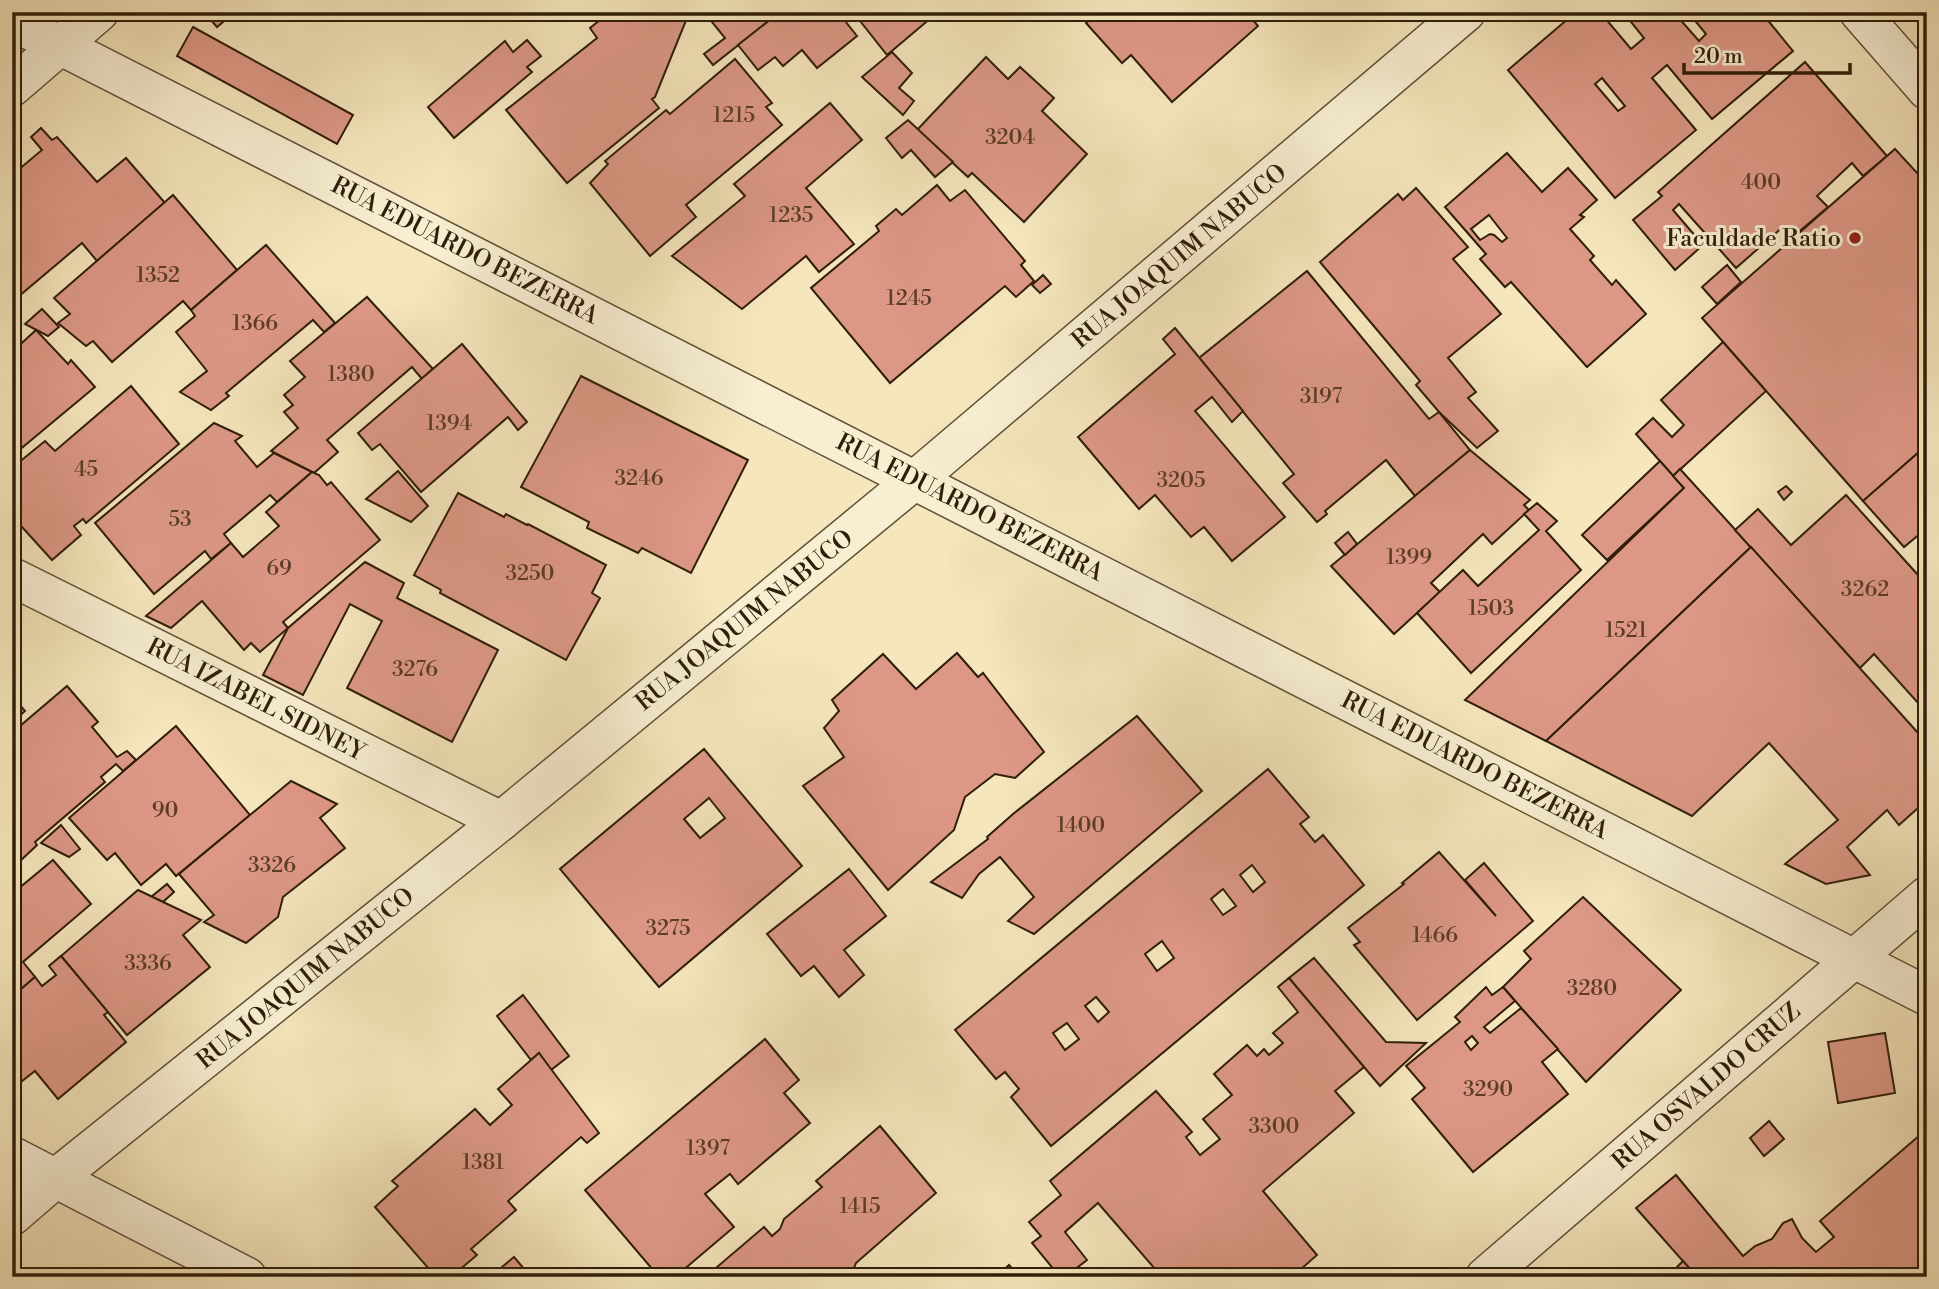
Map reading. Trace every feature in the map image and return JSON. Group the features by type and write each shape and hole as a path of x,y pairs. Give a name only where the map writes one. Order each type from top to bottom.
{"street":[{"path":"12,87 99,12"},
{"name":"RUA JOAQUIM NABUCO","path":"12,1216 501,821 916,479 1466,12"},
{"path":"1859,12 1927,90"},
{"name":"RUA EDUARDO BEZERRA","path":"12,21 1927,996"},
{"name":"RUA IZABEL SIDNEY","path":"12,578 501,821"},
{"name":"RUA OSVALDO CRUZ","path":"1486,1277 1927,896"},
{"path":"12,1156 247,1277"}],"building":[{"path":"204,12 235,12 217,27"},
{"path":"610,12 615,12 621,19 630,12 682,12 687,18 652,99 659,108 567,183 506,110 597,38 590,28"},
{"path":"704,12 780,12 713,65 704,54 725,38"},
{"path":"780,12 847,12 842,17 857,36 817,68 802,50 783,66 775,57 758,70 738,45"},
{"path":"853,12 938,12 887,55"},
{"path":"1096,12 1246,12 1258,26 1172,102 1131,55 1122,63 1086,23"},
{"path":"1576,12 1600,12 1631,49 1644,38 1623,12 1681,12 1677,16 1699,41 1706,34 1688,12 1761,12 1793,51 1712,119 1667,65 1652,78 1696,130 1615,198 1508,70","holes":["1602,78 1625,106 1618,111 1595,84"]},
{"path":"193,27 353,115 337,144 177,56"},
{"path":"527,40 541,56 527,67 532,72 454,138 428,107 505,41 513,52"},
{"path":"892,52 912,73 899,88 914,101 903,115 862,77"},
{"path":"986,57 1008,79 1020,67 1054,98 1042,111 1087,154 1024,222 972,173 968,177 917,130"},
{"path":"735,59 772,103 766,107 782,125 686,205 696,217 650,256 590,183 608,164 605,161 666,110 670,114"},
{"path":"1805,62 1887,156 1863,176 1852,163 1817,196 1828,207 1794,236 1784,226 1736,268 1679,204 1673,210 1703,245 1675,270 1633,220 1662,196 1658,192"},
{"path":"830,103 862,140 806,188 854,244 819,272 806,256 742,309 672,256 745,196 734,184"},
{"path":"908,120 953,162 935,177 911,150 902,158 886,138"},
{"path":"41,128 52,140 57,137 97,182 126,158 165,203 97,261 82,243 12,302 12,166 17,171 42,150 31,137"},
{"name":"Faculdade Ratio","path":"1895,149 1917,173 1927,165 1927,445 1863,501 1702,318"},
{"path":"1507,153 1542,192 1568,168 1597,200 1580,215 1584,217 1570,229 1594,256 1590,260 1612,285 1616,280 1646,314 1587,367 1511,282 1505,287 1480,259 1486,254 1445,207","holes":["1489,215 1507,238 1502,242 1490,234 1480,240 1471,229"]},
{"path":"937,185 950,201 965,190 1025,261 1021,265 1034,281 1016,297 1005,286 890,383 811,288 879,231 876,226 896,209 902,215"},
{"path":"1416,188 1468,247 1453,259 1501,314 1448,358 1476,392 1468,398 1498,431 1477,448 1439,412 1416,385 1420,381 1320,262 1398,194 1403,200"},
{"path":"173,195 237,270 191,310 183,301 112,362 93,341 86,346 58,323 70,314 54,298"},
{"path":"266,245 335,323 324,332 313,320 226,393 229,396 211,410 180,392 207,371 176,332 195,316 191,310"},
{"path":"1727,265 1741,282 1717,304 1702,287"},
{"path":"1307,271 1429,419 1439,412 1470,450 1415,496 1386,460 1325,511 1327,514 1317,522 1283,483 1294,474 1199,358"},
{"path":"1043,275 1051,284 1040,293 1032,285"},
{"path":"367,297 433,369 422,379 412,367 327,440 338,452 314,473 271,451 298,428 284,412 293,405 284,395 305,377 290,361"},
{"path":"42,309 59,327 48,336 25,324"},
{"path":"1175,328 1243,411 1232,422 1212,397 1195,411 1285,517 1232,561 1204,527 1191,537 1155,495 1139,509 1078,437 1175,354 1163,339"},
{"path":"36,330 68,364 71,360 95,387 12,456 12,352"},
{"path":"1723,342 1766,391 1673,476 1636,434 1653,418 1672,437 1684,425 1661,400"},
{"path":"462,344 527,422 518,430 508,417 421,492 380,444 372,450 358,433"},
{"path":"581,376 748,460 691,573 642,548 638,553 587,528 589,522 521,487"},
{"path":"131,386 179,444 86,523 83,519 74,526 81,535 52,560 12,516 12,468 45,441 55,451"},
{"path":"214,423 242,436 235,441 257,467 274,453 312,472 277,502 270,495 224,534 231,543 211,559 205,551 154,594 95,523"},
{"path":"1927,445 1927,523 1924,525 1927,528 1904,547 1863,501"},
{"path":"1470,450 1530,500 1524,505 1529,510 1492,544 1483,534 1431,583 1440,592 1394,634 1331,566"},
{"path":"1660,461 1684,488 1607,560 1582,535"},
{"path":"1680,469 1751,547 1546,741 1465,700 1684,488 1673,476"},
{"path":"398,471 428,506 411,522 366,499"},
{"path":"312,472 319,475 327,485 331,482 380,540 283,622 288,628 260,652 251,643 244,650 202,601 171,628 146,616 231,543 243,557 279,526 266,512"},
{"path":"1786,486 1792,492 1784,500 1778,492"},
{"path":"458,493 504,517 506,514 528,524 606,565 592,593 600,598 566,660 440,593 441,590 414,575"},
{"path":"1846,495 1927,585 1927,713 1874,654 1860,668 1735,530 1758,509 1791,545"},
{"path":"1537,503 1557,521 1546,531 1581,570 1471,673 1417,613 1463,570 1478,586 1539,530 1524,514"},
{"path":"1348,532 1357,544 1345,555 1335,543"},
{"path":"1751,547 1927,743 1927,800 1899,825 1887,810 1847,847 1870,875 1826,884 1785,864 1838,820 1769,743 1692,816 1546,741"},
{"path":"365,562 404,583 397,598 498,650 452,742 347,688 382,621 350,604 303,695 263,675 288,628"},
{"path":"957,653 978,677 983,673 1044,752 1015,778 995,774 965,797 954,830 888,890 803,786 844,757 824,728 839,711 832,700 883,654 916,689"},
{"path":"67,686 98,722 92,727 117,757 127,751 136,760 123,771 116,764 101,777 105,782 35,842 37,845 17,864 12,858 13,732"},
{"path":"12,696 25,711 12,723"},
{"path":"1137,716 1202,791 1034,934 1008,921 1034,897 1000,857 979,874 962,898 931,882 988,839 987,837 1013,814"},
{"path":"176,726 250,815 176,876 166,864 141,885 115,853 107,860 69,818"},
{"path":"704,749 802,866 659,987 560,869","holes":["709,798 725,818 700,838 684,819"]},
{"path":"1268,769 1309,817 1300,824 1315,842 1323,835 1364,885 1051,1146 1011,1097 1019,1089 1005,1072 996,1079 955,1030","holes":["1252,865 1265,882 1253,892 1240,875","1223,889 1236,906 1223,915 1211,899","1162,941 1174,958 1157,971 1145,954","1096,997 1109,1012 1098,1022 1085,1006","1067,1023 1079,1039 1065,1050 1053,1033"]},
{"path":"291,781 337,804 320,818 345,848 283,897 278,917 246,943 204,922 214,915 179,874"},
{"path":"61,825 80,849 69,857 41,843"},
{"path":"1439,852 1496,916 1465,880 1484,863 1533,921 1417,1020 1354,945 1360,942 1348,928 1404,884 1402,883"},
{"path":"53,860 91,904 23,962 35,977 12,997 12,894"},
{"path":"849,869 886,916 844,950 864,975 839,997 814,966 801,976 767,934"},
{"path":"167,884 174,892 163,902 151,897"},
{"path":"138,890 201,920 183,935 210,967 127,1035 61,956"},
{"path":"1583,897 1681,990 1586,1082 1503,987 1531,959 1524,951"},
{"path":"61,956 108,1012 104,1015 126,1042 58,1099 35,1071 12,1089 12,997 35,977 42,986 56,975 49,966"},
{"path":"1314,958 1386,1042 1426,1043 1380,1086 1289,978"},
{"path":"1289,978 1364,1067 1335,1091 1354,1113 1263,1191 1317,1255 1292,1277 1162,1277 1098,1203 1065,1232 1087,1260 1065,1277 1060,1277 1032,1243 1041,1236 1029,1222 1061,1195 1050,1181 1156,1091 1192,1132 1186,1137 1200,1155 1220,1139 1203,1119 1232,1095 1214,1074 1247,1045 1257,1056 1264,1049 1269,1055 1283,1043 1273,1033 1298,1012 1278,987"},
{"path":"1486,987 1492,995 1503,987 1515,1001 1484,1027 1490,1033 1521,1008 1558,1049 1542,1062 1568,1094 1473,1172 1412,1099 1425,1088 1406,1066 1460,1022 1455,1017","holes":["1472,1036 1478,1043 1471,1050 1465,1042"]},
{"path":"523,995 569,1056 551,1070 539,1053 531,1060 497,1016"},
{"path":"1885,1033 1895,1093 1838,1103 1828,1042"},
{"path":"765,1039 799,1080 784,1093 810,1123 738,1184 730,1174 705,1194 734,1227 675,1277 659,1277 585,1190"},
{"path":"539,1053 599,1133 587,1143 581,1137 508,1201 516,1210 471,1249 477,1255 451,1277 436,1277 375,1207 398,1186 392,1181 475,1109 490,1125 512,1105 498,1089"},
{"path":"1769,1121 1784,1139 1764,1156 1750,1138"},
{"path":"880,1126 936,1193 856,1263 854,1268 861,1277 726,1277 717,1267 764,1227 772,1236 780,1229 784,1219 822,1187 816,1181"},
{"path":"1927,1129 1927,1277 1697,1277 1636,1208 1676,1175 1743,1256 1755,1246 1772,1239 1783,1223 1792,1219 1802,1238 1816,1252 1834,1237 1820,1221"},
{"path":"514,1257 531,1277 490,1277"},
{"path":"1683,1261 1697,1277 1667,1277"},
{"path":"1009,1265 1020,1277 996,1277"},
{"path":"76,1269 91,1277 72,1277"}],"place":[{"name":"Faculdade Ratio","path":"1855,238"}]}
